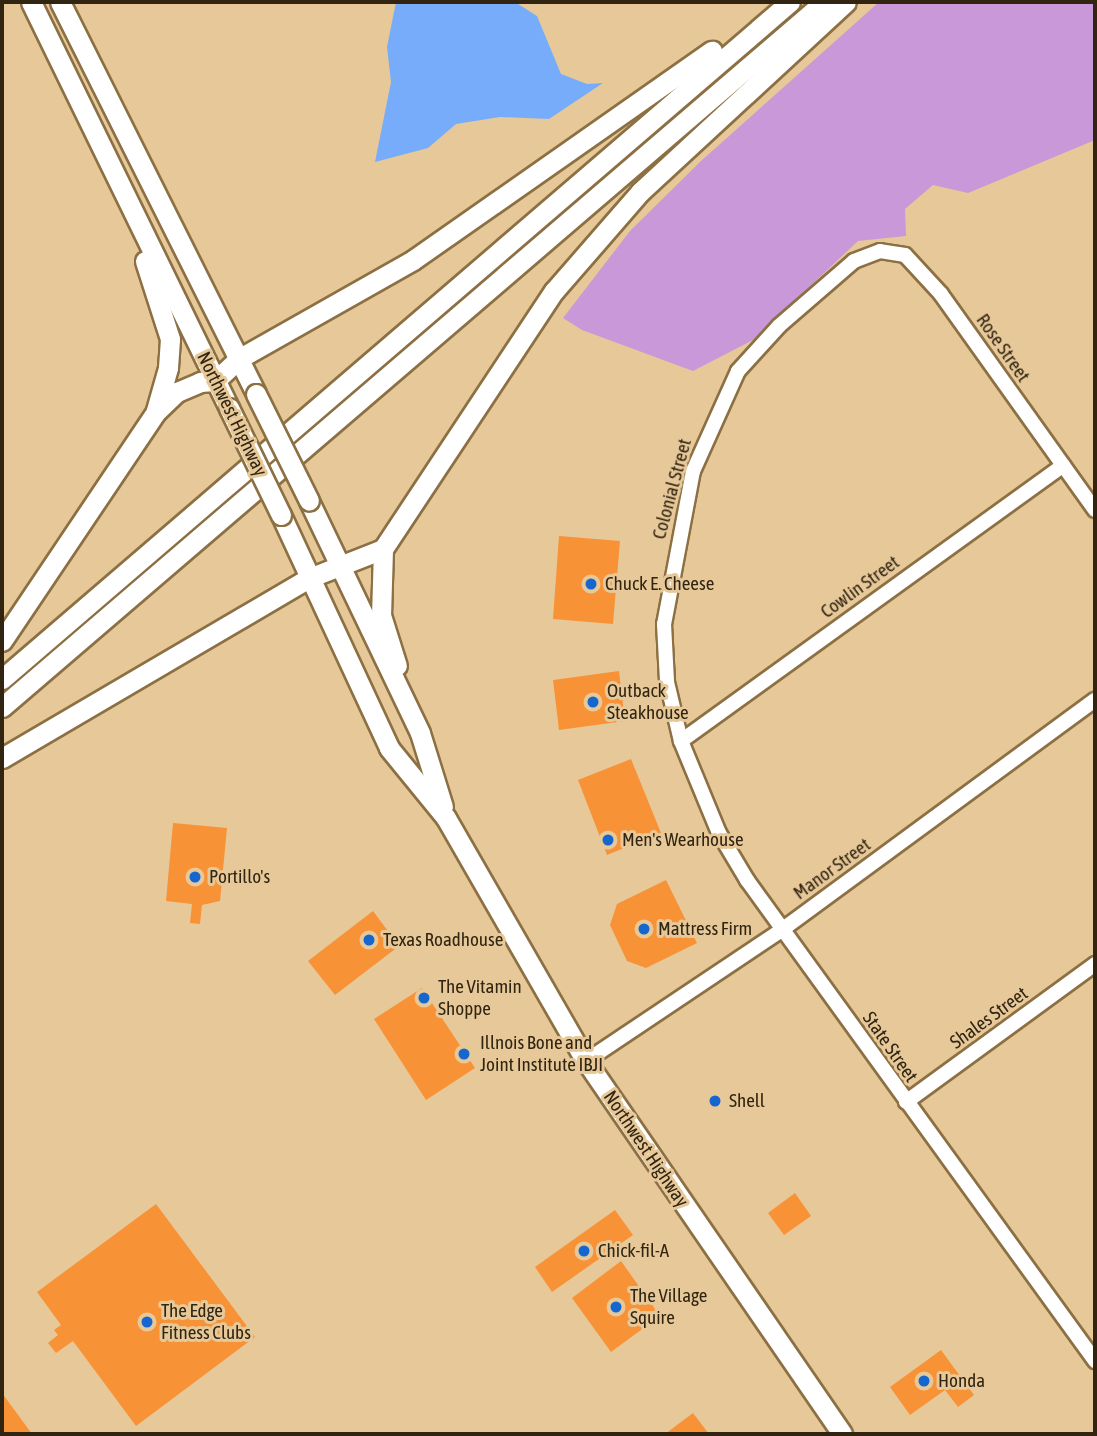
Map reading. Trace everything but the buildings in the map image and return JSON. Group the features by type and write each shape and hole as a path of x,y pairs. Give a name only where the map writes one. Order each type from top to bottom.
{"main road":[{"name":"Northwest Highway","path":"31,2 281,514 389,748 446,818 586,1061 842,1434"},
{"name":"Northwest Highway","path":"60,2 240,358 337,565 420,733 446,818"},
{"path":"2,641 156,412 187,386 215,381 240,358 471,222 778,2"},
{"path":"2,678 790,2"},
{"path":"2,707 824,2"},
{"path":"420,733 381,615 383,549 554,291 640,192 846,2"},
{"path":"132,209 170,339 169,368 156,412"},
{"path":"2,758 309,578 383,549"}],"street":[{"name":"Rose Street","path":"854,261 880,251 905,255 941,294 1095,510"},
{"name":"Colonial Street","path":"681,741 667,681 664,624 693,471 738,371 779,327 854,261"},
{"name":"Cowlin Street","path":"681,741 1063,465"},
{"name":"Manor Street","path":"586,1061 783,929 1095,700"},
{"name":"State Street","path":"681,741 719,833 783,929 1095,1361"},
{"name":"Shales Street","path":"906,1102 1095,964"}],"shaded area":[{"path":"879,2 1095,2 1095,140 968,193 933,185 905,209 906,236 858,241 753,340 693,371 582,330 563,318 630,231 701,161"}],"water":[{"path":"396,2 515,2 537,16 561,74 587,84 603,83 549,119 500,117 456,124 428,148 375,162 391,82 387,47"}],"place":[{"name":"Chuck E. Cheese","path":"591,584"},
{"name":"Outback Steakhouse","path":"593,702"},
{"name":"Men's Wearhouse","path":"608,840"},
{"name":"Portillo's","path":"195,877"},
{"name":"Mattress Firm","path":"644,929"},
{"name":"Texas Roadhouse","path":"369,940"},
{"name":"The Vitamin Shoppe","path":"424,998"},
{"name":"Illnois Bone and Joint Institute IBJI","path":"464,1054"},
{"name":"Shell","path":"715,1101"},
{"name":"Chick-fil-A","path":"584,1251"},
{"name":"The Village Squire","path":"616,1307"},
{"name":"The Edge Fitness Clubs","path":"147,1322"},
{"name":"Honda","path":"924,1381"}]}
